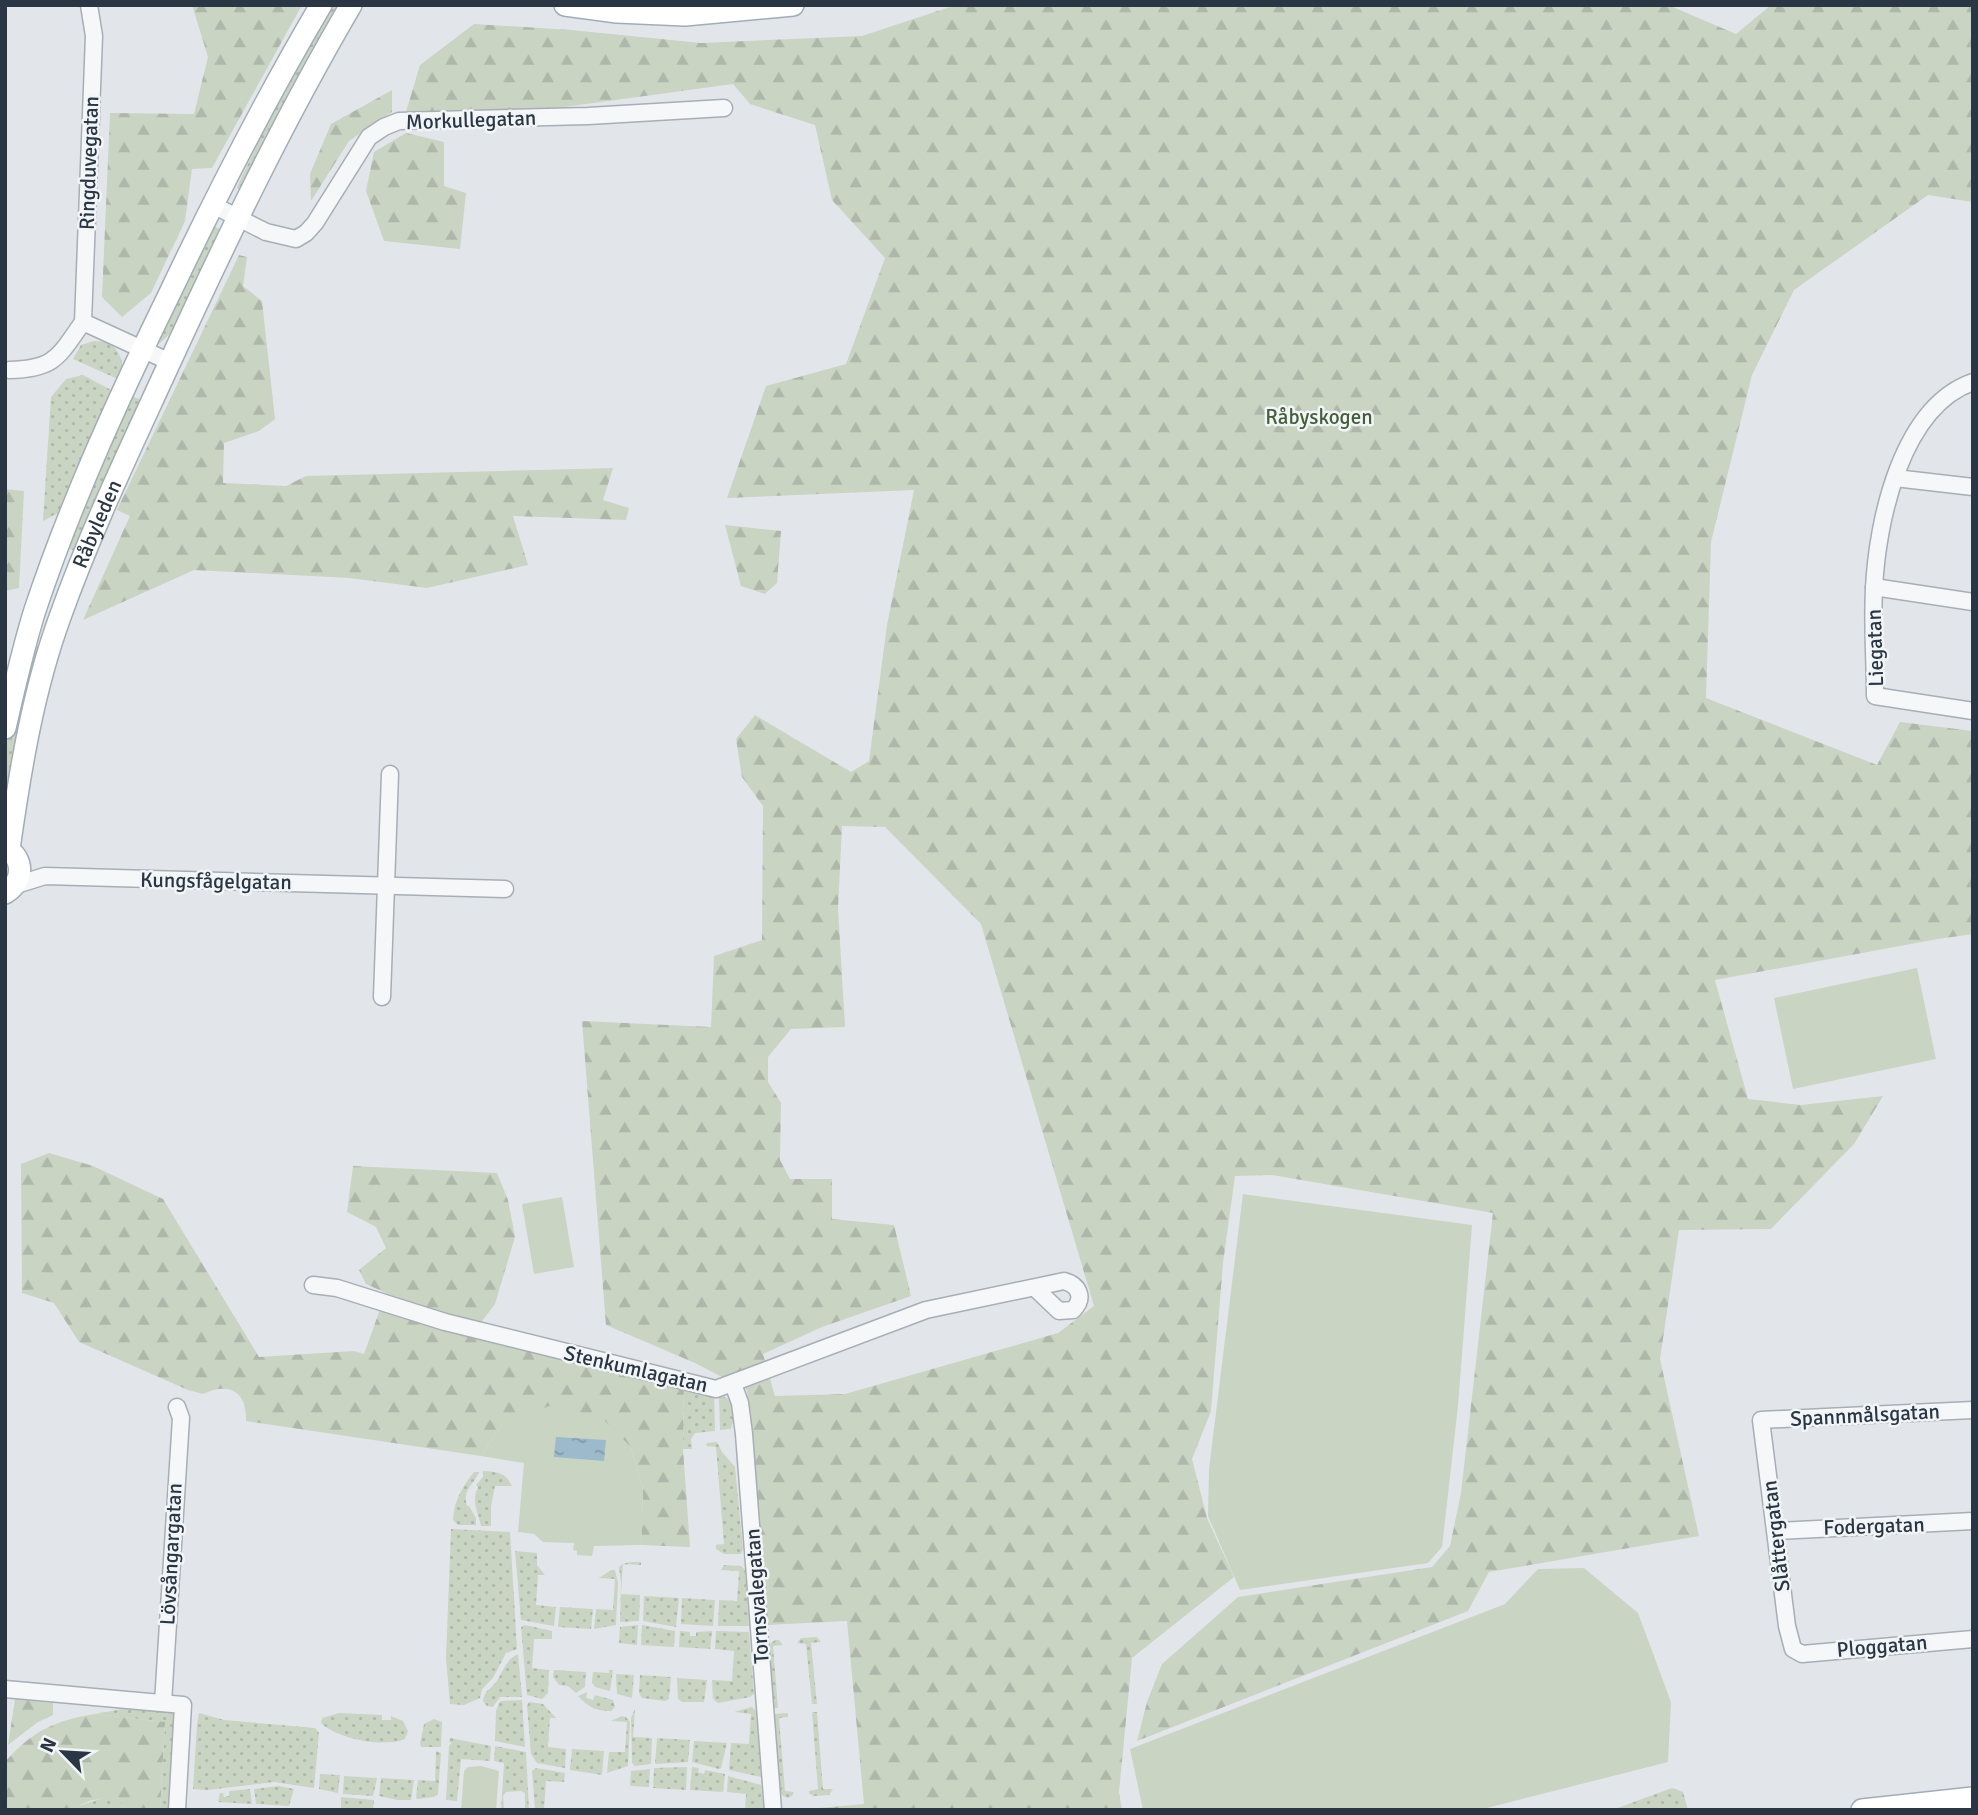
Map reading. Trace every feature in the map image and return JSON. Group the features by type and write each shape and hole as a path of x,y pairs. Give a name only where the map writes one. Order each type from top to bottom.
{"main road":[{"name":"Råbyleden","path":"5,728 34,612 66,522 142,349 213,205 321,5"},
{"name":"Råbyleden","path":"10,876 30,726 60,617 115,483 238,217 277,139 351,5"},
{"path":"565,5 642,14 793,5"},
{"path":"1863,1810 1973,1798"}],"street":[{"name":"Ringduvegatan","path":"83,322 94,36 89,5"},
{"name":"Morkullegatan","path":"238,217 266,232 296,239 315,223 369,137 399,121 588,116 724,108"},
{"path":"213,205 238,217"},
{"path":"9,370 34,369 49,363 57,357 83,322 170,362"},
{"name":"Liegatan","path":"1973,383 1941,400 1921,423 1902,460 1880,536 1874,587 1875,696 1973,711"},
{"path":"1895,478 1973,487"},
{"name":"Liegatan","path":"1874,587 1973,602"},
{"path":"382,997 390,774"},
{"name":"Kungsfågelgatan","path":"10,876 505,889"},
{"name":"Stenkumlagatan","path":"313,1285 337,1288 445,1321 716,1389 926,1310 1036,1289"},
{"name":"Tornsvalegatan","path":"733,1384 740,1403 744,1434 773,1810"},
{"name":"Lövsångargatan","path":"163,1703 181,1418 177,1407"},
{"name":"Spannmålsgatan","path":"1762,1423 1761,1420 1973,1410"},
{"name":"Slåttergatan","path":"1762,1423 1787,1626 1793,1649"},
{"name":"Fodergatan","path":"1776,1531 1973,1521"},
{"name":"Ploggatan","path":"1793,1649 1802,1654 1973,1639"},
{"path":"5,1689 183,1705 177,1810"}],"green space":[{"path":"192,5 302,5 212,168 192,169 185,221 151,293 122,317 102,297 110,113 194,114 208,57"},
{"path":"330,5 345,5 243,191 239,191 237,187 288,79"},
{"name":"Råbyskogen","path":"956,5 1668,5 1736,34 1771,5 1973,5 1973,202 1928,195 1794,290 1752,375 1711,542 1706,698 1877,765 1900,722 1973,731 1973,934 1715,980 1748,1099 1801,1105 1883,1096 1854,1144 1771,1229 1679,1230 1660,1359 1699,1536 1489,1572 1468,1611 1137,1741 1147,1702 1162,1664 1238,1597 1432,1567 1450,1546 1461,1493 1493,1213 1272,1175 1235,1176 1223,1263 1211,1411 1192,1459 1207,1518 1234,1577 1132,1658 1119,1792 1122,1810 798,1810 864,1804 847,1621 767,1625 747,1390 695,1363 606,1325 582,1021 711,1027 714,956 762,940 763,806 742,777 736,739 755,715 851,772 869,761 887,625 914,490 727,498 766,386 846,364 885,258 832,200 815,125 750,104 733,84 542,110 406,112 420,65 474,24 571,30 701,43 862,36","holes":["842,826 885,827 981,924 1094,1306 1058,1333 845,1394 775,1396 763,1354 822,1327 911,1296 894,1225 832,1219 832,1179 790,1179 780,1160 781,1103 768,1082 768,1057 791,1029 845,1027 838,908"]},
{"path":"392,90 392,112 349,141 311,201 310,174 331,124"},
{"path":"406,133 444,142 444,186 466,193 460,249 384,241 366,191 374,152"},
{"path":"215,227 220,229 220,236 177,323 171,333 160,343 156,343 209,230"},
{"path":"239,255 247,257 243,286 262,301 275,419 259,431 224,443 223,483 286,486 306,476 613,468 603,500 629,508 626,520 513,516 528,565 427,588 349,578 194,570 83,620 130,516 117,510"},
{"path":"94,341 110,342 117,351 122,364 120,380 73,359 81,345"},
{"path":"83,375 113,391 58,513 43,521 51,397 66,379"},
{"path":"128,394 145,402 79,552 63,547"},
{"path":"5,489 24,491 19,588 5,591"},
{"path":"725,525 781,531 777,583 765,594 741,586"},
{"path":"31,644 45,647 5,836 5,750"},
{"path":"1917,968 1936,1059 1793,1089 1774,998"},
{"path":"49,1153 93,1166 163,1199 259,1357 354,1351 364,1354 386,1293 366,1284 359,1270 386,1248 376,1227 347,1212 353,1166 497,1173 508,1200 515,1237 495,1304 473,1333 684,1382 683,1449 690,1547 641,1545 643,1489 631,1447 502,1424 481,1456 246,1421 243,1402 235,1392 221,1389 203,1394 188,1390 79,1342 54,1303 22,1293 21,1164"},
{"path":"1243,1194 1472,1225 1458,1406 1442,1547 1428,1563 1240,1590 1208,1516 1209,1469"},
{"path":"562,1197 574,1267 534,1274 522,1204"},
{"path":"684,1382 714,1394 715,1431 695,1433 691,1439 692,1449 683,1449"},
{"path":"719,1395 732,1400 734,1418 731,1429 720,1430"},
{"path":"552,1405 603,1419 631,1447 643,1489 641,1545 594,1546 592,1556 577,1555 577,1551 573,1550 574,1543 543,1542 534,1534 518,1532 524,1463 481,1456 502,1424"},
{"path":"717,1442 735,1467 743,1549 741,1554 724,1554 716,1549 716,1545 724,1544 716,1447 706,1446 707,1443"},
{"path":"483,1471 500,1474 507,1478 512,1486 495,1486 491,1526 481,1526 475,1502 478,1487 476,1485 483,1477"},
{"path":"474,1472 479,1472 467,1491 466,1500 476,1518 476,1525 458,1525 453,1520 457,1500"},
{"path":"451,1529 510,1532 517,1649 506,1653 493,1678 482,1689 480,1698 464,1705 450,1704 446,1658"},
{"path":"515,1551 537,1553 537,1565 545,1575 538,1575 536,1605 556,1607 554,1626 521,1620"},
{"path":"629,1562 641,1562 641,1565 623,1564"},
{"path":"623,1564 621,1594 640,1595 639,1621 620,1622 619,1567"},
{"path":"724,1565 741,1566 745,1570 749,1626 718,1626 719,1600 737,1601 739,1571 721,1570"},
{"path":"1584,1568 1638,1613 1671,1702 1668,1762 1479,1810 1143,1810 1130,1749 1505,1604 1538,1569"},
{"path":"615,1570 618,1583 616,1625 594,1629 596,1609 613,1610 615,1579 599,1578"},
{"path":"644,1596 679,1598 676,1627 643,1621"},
{"path":"682,1598 715,1600 713,1626 681,1624"},
{"path":"560,1607 593,1609 591,1629 558,1627"},
{"path":"525,1625 552,1631 552,1639 534,1639 532,1668 549,1670 548,1693 542,1699 527,1695 521,1627"},
{"path":"638,1625 637,1645 619,1643 620,1627"},
{"path":"642,1625 675,1631 674,1647 641,1645"},
{"path":"680,1631 696,1636 696,1632 712,1631 710,1649 679,1647"},
{"path":"716,1631 749,1632 754,1694 750,1697 718,1703 713,1699 712,1680 732,1681 734,1651 715,1649"},
{"path":"817,1637 821,1642 811,1643 817,1704 812,1704 806,1644 797,1643 801,1638"},
{"path":"779,1640 783,1645 773,1646 778,1708 772,1708 768,1646"},
{"path":"518,1654 522,1697 500,1697 493,1707 487,1706 483,1701 485,1695 507,1663"},
{"path":"554,1670 586,1672 585,1687 576,1693 568,1686 559,1685 553,1677"},
{"path":"609,1670 613,1670 610,1691 595,1687 592,1682 593,1672 609,1673"},
{"path":"616,1674 634,1675 632,1698 617,1694"},
{"path":"640,1675 671,1677 669,1699 665,1701 642,1698 639,1693"},
{"path":"677,1678 707,1680 704,1702 682,1702 678,1699"},
{"path":"587,1692 586,1698 593,1700 595,1695 613,1700 615,1707 611,1711 593,1708 578,1696"},
{"path":"15,1699 53,1703 53,1715 38,1722 8,1745"},
{"path":"522,1700 525,1747 495,1741 496,1711 500,1701"},
{"path":"529,1702 543,1704 556,1718 550,1718 548,1747 566,1749 565,1768 537,1763 531,1754 527,1706"},
{"path":"752,1707 756,1711 761,1777 729,1770 731,1743 749,1744 751,1714 734,1712"},
{"path":"122,1709 177,1712 172,1810 160,1810 165,1722 95,1714"},
{"path":"635,1709 633,1737 652,1738 651,1764 635,1766 632,1763 631,1718"},
{"path":"812,1712 817,1712 823,1789 833,1789 829,1795 813,1796 809,1793 818,1789"},
{"path":"199,1713 224,1720 315,1728 319,1733 314,1788 274,1782 207,1790 193,1789"},
{"path":"339,1713 382,1715 382,1720 391,1720 391,1716 403,1721 408,1731 405,1739 396,1742 373,1742 349,1737 338,1734 321,1723 322,1718"},
{"path":"788,1713 788,1717 779,1718 785,1791 794,1792 788,1798 780,1791 774,1714"},
{"path":"95,1714 165,1722 160,1810 123,1810 121,1799 109,1798 90,1801 73,1810 5,1810 5,1762 15,1751 46,1729 68,1720"},
{"path":"622,1716 630,1722 628,1766 607,1773 609,1752 625,1752 627,1722 611,1721"},
{"path":"434,1719 442,1722 441,1747 421,1747 424,1724"},
{"path":"450,1738 491,1746 490,1761 461,1759 457,1801 446,1800 449,1746 452,1742 449,1742"},
{"path":"657,1738 690,1740 688,1762 655,1764"},
{"path":"694,1741 727,1743 721,1768 692,1762"},
{"path":"495,1746 526,1752 529,1810 525,1810 525,1793 521,1791 506,1792 503,1796 504,1810 501,1810 504,1763 494,1761"},
{"path":"572,1749 604,1751 602,1775 570,1770"},
{"path":"436,1751 441,1753 438,1794 418,1799 418,1780 435,1781"},
{"path":"481,1766 499,1771 496,1810 461,1810 464,1771 468,1767"},
{"path":"687,1767 686,1790 653,1788 654,1768"},
{"path":"692,1767 699,1768 698,1772 704,1774 705,1770 725,1774 723,1792 690,1790"},
{"path":"536,1768 565,1773 564,1782 546,1781 544,1810 535,1810 532,1771"},
{"path":"650,1769 649,1787 630,1786 631,1771"},
{"path":"320,1774 340,1775 338,1793 319,1789"},
{"path":"344,1776 377,1778 373,1796 343,1794"},
{"path":"728,1776 761,1785 764,1810 745,1810 746,1794 727,1792"},
{"path":"381,1778 414,1780 411,1800 379,1796"},
{"path":"279,1786 294,1789 289,1806 256,1804 254,1789"},
{"path":"1672,1788 1683,1792 1688,1810 1612,1810"},
{"path":"250,1789 252,1804 218,1802 220,1793 223,1793 224,1797 229,1796 229,1791"},
{"path":"106,1797 121,1799 123,1810 73,1810 78,1806"},
{"path":"341,1797 374,1800 373,1810 341,1809"}],"water":[{"path":"556,1437 606,1440 604,1461 554,1457"}]}
